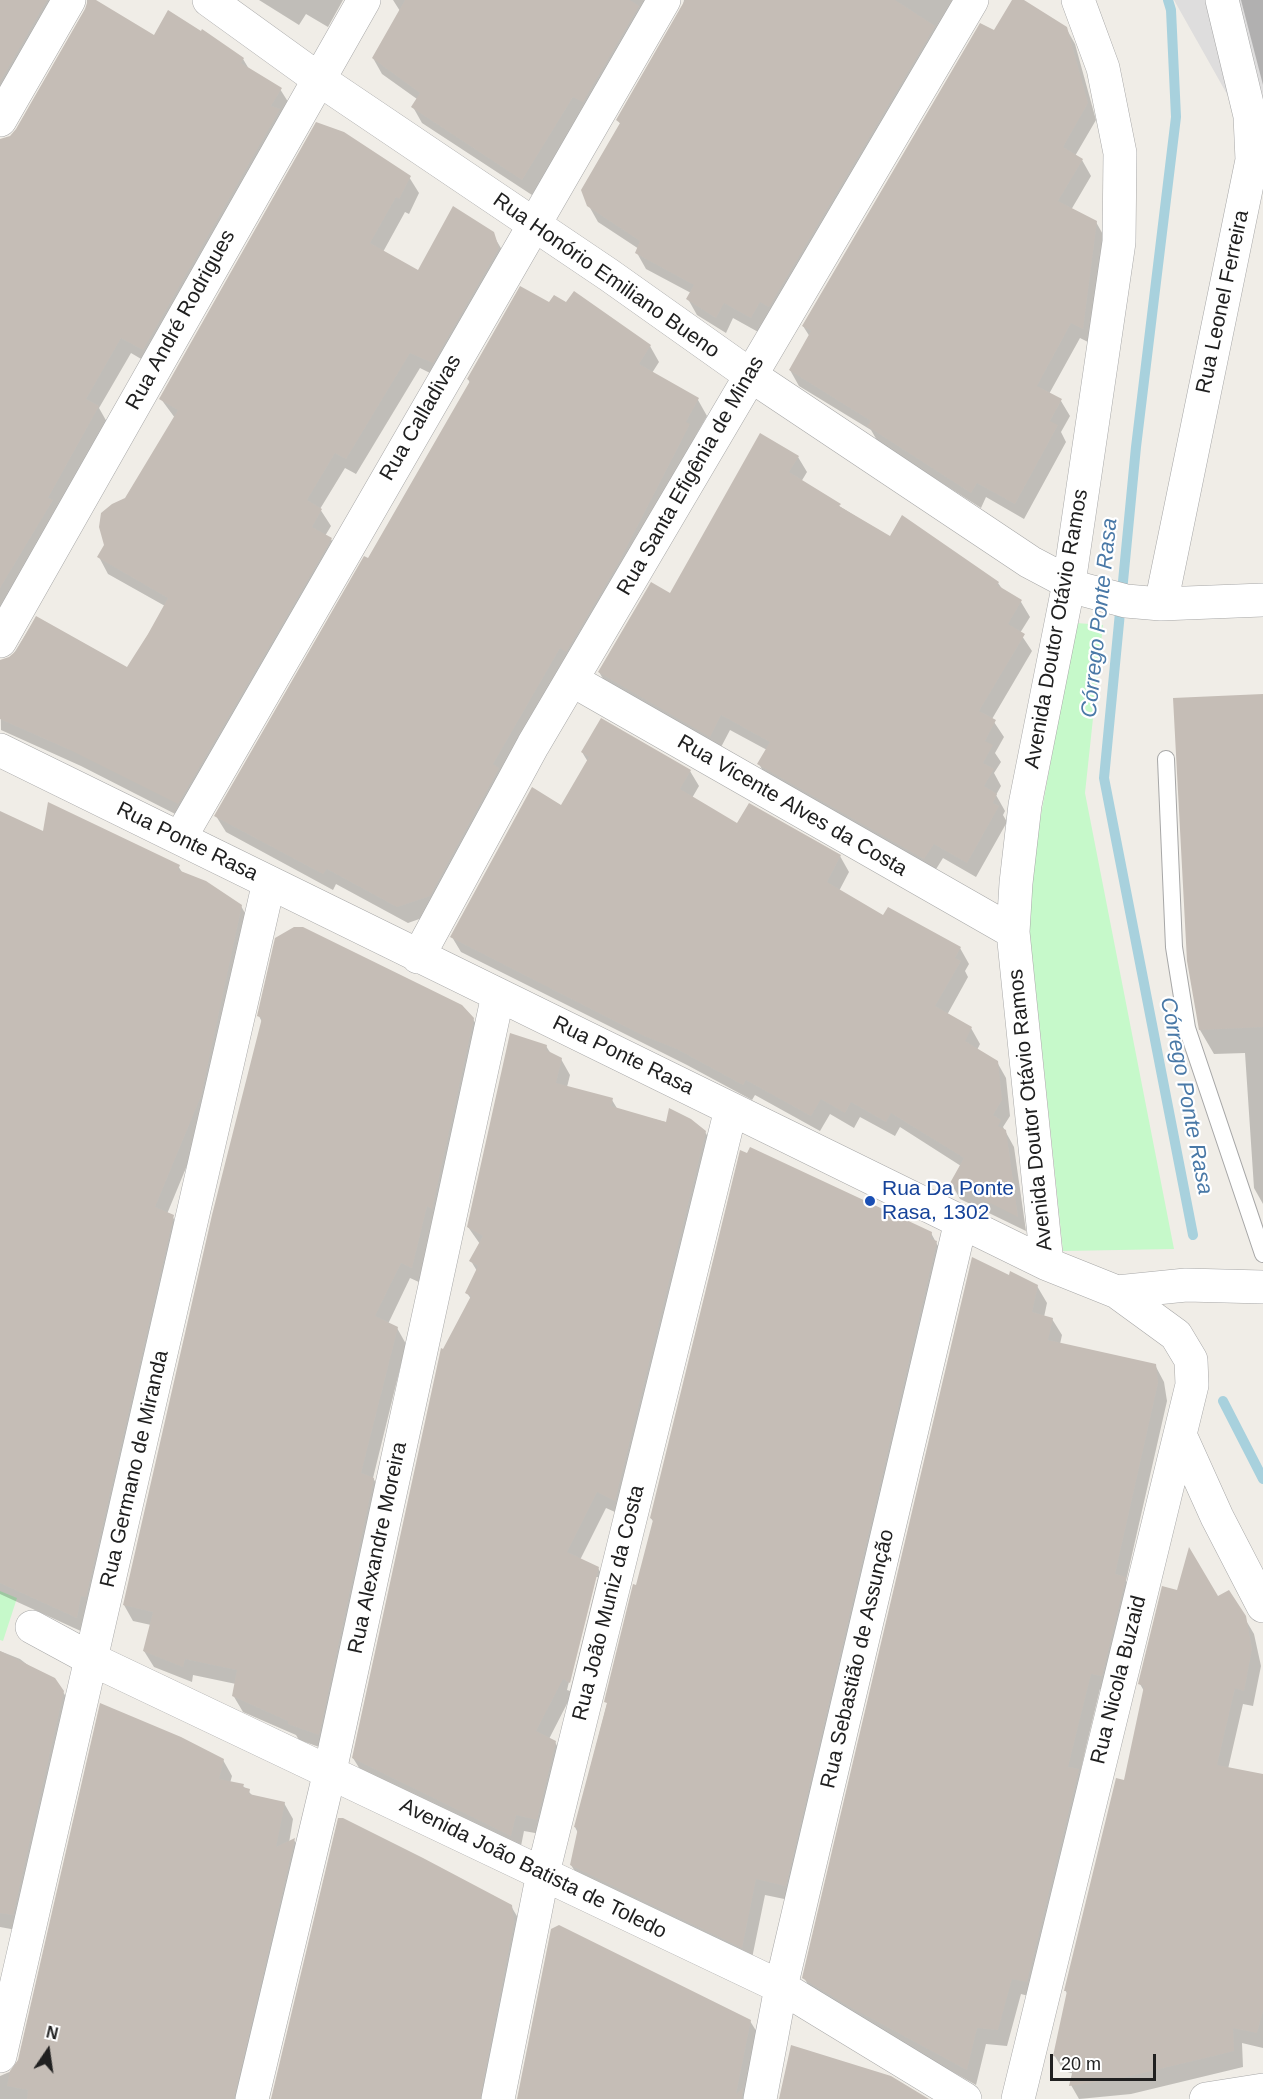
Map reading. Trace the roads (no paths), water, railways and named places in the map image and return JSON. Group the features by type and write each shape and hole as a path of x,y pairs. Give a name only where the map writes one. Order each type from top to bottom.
{"street":[{"path":"0,120 69,0"},
{"name":"Rua Honório Emiliano Bueno","path":"209,0 317,78 750,375 1030,562 1075,586 1126,601 1158,604 1263,600"},
{"name":"Rua André Rodrigues","path":"0,641 317,78 364,0"},
{"name":"Rua Calladivas","path":"180,838 532,224 664,0"},
{"name":"Rua Santa Efigênia de Minas","path":"418,957 533,745 700,466 750,375 972,0"},
{"name":"Avenida Doutor Otávio Ramos","path":"1047,1264 1013,933 1025,805 1075,586 1119,242 1120,164 1103,68 1078,0"},
{"name":"Rua Leonel Ferreira","path":"1158,604 1252,160 1250,117 1222,0"},
{"name":"Rua Vicente Alves da Costa","path":"572,680 1013,933"},
{"name":"Rua Ponte Rasa","path":"0,750 1047,1264 1117,1292 1186,1285 1261,1287"},
{"name":"Rua Germano de Miranda","path":"0,2056 269,882"},
{"name":"Rua Alexandre Moreira","path":"252,2099 330,1771 498,995"},
{"name":"Rua João Muniz da Costa","path":"498,2099 543,1873 731,1109"},
{"name":"Rua Sebastião de Assunção","path":"760,2099 781,1987 961,1221"},
{"name":"Rua Nicola Buzaid","path":"1018,2099 1192,1385 1191,1360 1176,1335 1117,1292"},
{"path":"1181,1437 1217,1517 1263,1605"},
{"name":"Avenida João Batista de Toledo","path":"32,1627 91,1659 781,1987 965,2099"},
{"path":"1206,2099 1263,2090"}],"lane":[{"path":"1166,759 1174,947 1187,1028 1263,1254"}],"waterway":[{"name":"Córrego Ponte Rasa","path":"1168,0 1171,10 1176,117 1136,447 1104,778 1193,1235"},
{"name":"Córrego Ponte Rasa","path":"1223,1401 1263,1479"}],"place":[{"name":"Rua Da Ponte Rasa, 1302","path":"870,1201"}]}
